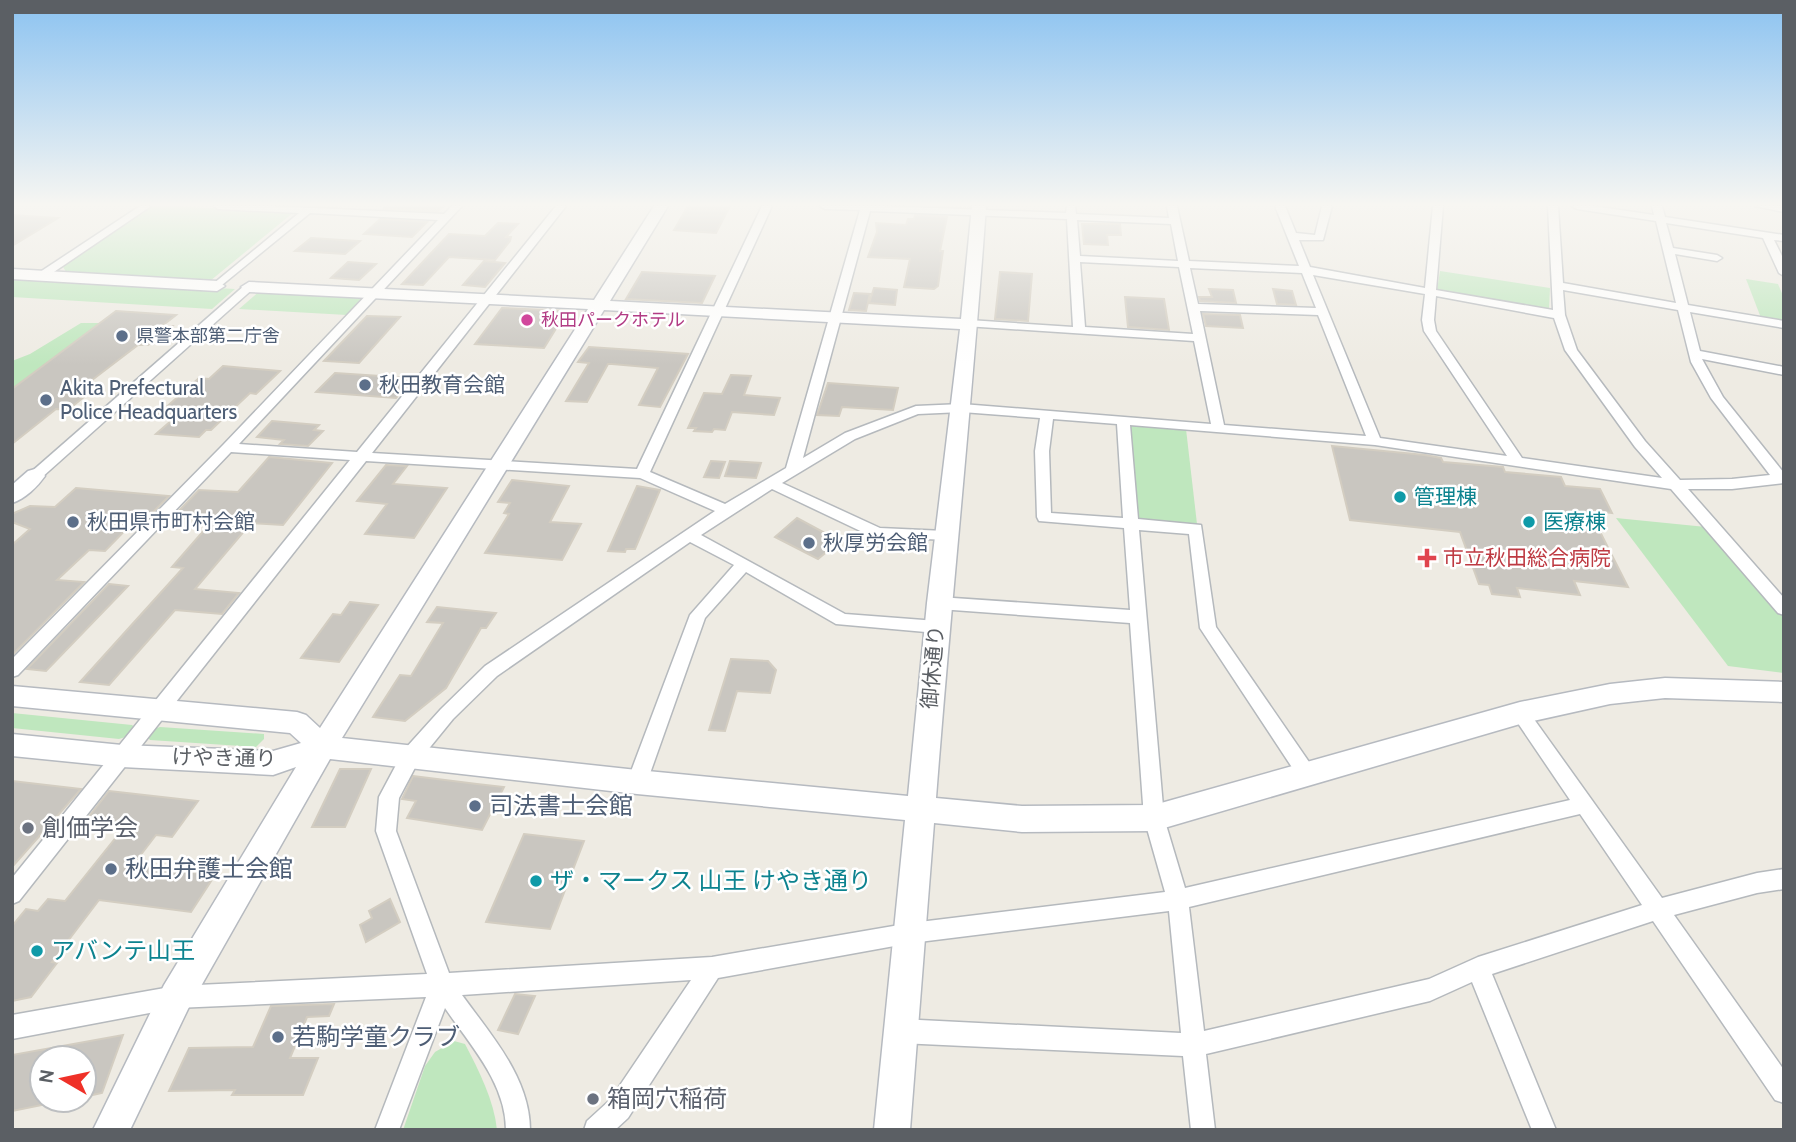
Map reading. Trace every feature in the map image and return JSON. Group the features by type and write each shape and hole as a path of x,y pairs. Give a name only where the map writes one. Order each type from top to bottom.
{"street":[{"path":"41,276 66,259"},
{"path":"217,286 249,259"},
{"path":"12,670 406,259"},
{"path":"12,894 518,259"},
{"path":"111,1130 176,997 323,747 627,259"},
{"path":"642,474 743,259"},
{"path":"793,469 852,259"},
{"name":"御休通り","path":"892,1130 945,536 962,408 975,259"},
{"path":"1074,259 1079,330"},
{"path":"1079,259 1306,270 1559,315"},
{"path":"1184,259 1218,427"},
{"path":"1302,259 1375,441"},
{"path":"1433,259 1427,320 1430,331 1517,461"},
{"path":"1557,259 1559,315 1570,350 1591,382 1640,444 1784,609"},
{"path":"1670,259 1695,354 1717,398 1782,478"},
{"path":"12,274 1200,338"},
{"path":"1559,285 1784,325"},
{"path":"12,496 249,287"},
{"path":"1194,307 1323,312"},
{"path":"1695,354 1784,371"},
{"path":"518,1130 517,1115 505,1076 442,985 386,831 389,797 411,756 447,714 491,671 726,510 850,436 916,410 962,408 1375,441 1677,485 1732,484 1782,478"},
{"path":"1047,415 1042,451 1044,517 1196,529 1208,628 1308,775"},
{"path":"1123,421 1154,818 1178,900 1203,1130"},
{"path":"228,448 642,474 726,510"},
{"path":"771,483 878,533 945,536"},
{"path":"691,536 842,620 938,615 1139,617"},
{"path":"637,782 698,615 744,564"},
{"path":"323,747 637,782 1023,819 1154,818 1520,713 1610,694 1665,688 1784,692"},
{"name":"けやき通り","path":"12,696 297,723 323,747 273,763 122,756 12,745"},
{"path":"1520,713 1784,1091"},
{"path":"12,1027 176,997 442,985 712,968 911,933 1178,900 1583,805"},
{"path":"900,1031 1193,1045 1430,990 1478,968 1656,910 1784,878"},
{"path":"596,1130 619,1109 712,968"},
{"path":"1478,968 1544,1130"},
{"path":"387,1130 442,985"}],"green space":[{"path":"71,259 236,259 210,281 66,272 62,265"},
{"path":"1440,271 1550,288 1549,310 1437,290"},
{"path":"12,276 235,289 212,309 12,297"},
{"path":"1746,279 1778,284 1784,298 1784,322 1761,318"},
{"path":"261,290 366,296 347,315 239,309"},
{"path":"81,323 100,323 12,389 12,361 30,354"},
{"path":"1129,425 1186,429 1197,524 1138,519"},
{"path":"1616,518 1706,527 1784,616 1784,673 1728,666"},
{"path":"12,713 132,725 138,730 135,734 119,739 12,728"},
{"path":"160,727 264,734 264,739 256,747 150,740 145,735 148,731"},
{"path":"454,1041 465,1044 489,1097 497,1130 403,1130 425,1066 435,1052"}],"building":[{"path":"425,259 447,259 423,285 402,284"},
{"path":"910,259 942,259 938,286 934,289 904,287"},
{"path":"484,261 505,263 485,287 463,285"},
{"path":"348,262 376,264 359,280 331,278"},
{"path":"642,272 715,276 702,303 626,299"},
{"path":"1000,272 1032,274 1028,321 995,319"},
{"path":"874,288 897,290 895,305 869,303"},
{"path":"1209,289 1233,290 1236,303 1200,301 1199,297 1212,297"},
{"path":"1273,289 1292,291 1296,305 1277,304"},
{"path":"854,293 870,294 866,311 849,310"},
{"path":"1125,297 1164,299 1169,330 1128,327"},
{"name":"秋田パークホテル","path":"502,308 567,311 544,348 475,344"},
{"path":"116,311 176,315 162,326 172,326 148,345 138,345 79,390 91,391 68,410 56,409 12,444 12,389"},
{"path":"1203,314 1240,315 1243,328 1206,326"},
{"path":"367,316 400,317 359,363 324,361"},
{"path":"589,347 688,354 660,407 639,405 658,368 612,364 608,364 587,402 566,401 589,363 578,362"},
{"path":"223,366 280,371 256,394 250,393 211,430 206,430 199,437 156,434 172,420 154,418 199,378 209,379"},
{"name":"秋田教育会館","path":"335,373 413,378 396,398 316,392"},
{"path":"731,375 751,376 744,395 780,398 774,415 732,412 725,430 714,429 712,432 688,428 704,393 722,394"},
{"path":"828,383 898,388 893,410 842,407 839,416 817,415"},
{"path":"272,421 319,425 314,430 323,431 308,446 280,444 284,440 257,437"},
{"name":"医療棟","path":"1332,446 1425,455 1441,458 1443,462 1503,467 1505,472 1561,477 1565,486 1600,489 1612,513 1589,510 1628,587 1574,581 1580,595 1517,588 1520,597 1492,594 1489,585 1479,584 1460,532 1350,520"},
{"path":"269,457 332,463 283,525 251,523 195,589 239,593 222,614 175,610 109,685 80,682 183,568 172,567 213,520 172,518 199,490 238,492"},
{"path":"711,461 725,462 719,478 704,477"},
{"path":"730,461 761,463 756,478 725,476"},
{"path":"386,465 407,466 393,484 447,488 414,538 365,534 387,504 357,501"},
{"path":"512,480 569,486 550,522 581,524 562,560 485,553 509,514 504,513 510,503 498,502"},
{"path":"637,486 660,490 635,549 626,549 625,552 608,551"},
{"path":"76,488 169,496 149,516 139,516 105,551 89,550 57,580 84,582 12,655 12,545 30,529 12,522 12,514 30,506 55,507"},
{"name":"秋厚労会館","path":"797,518 836,539 828,546 831,548 818,559 775,537"},
{"path":"109,584 128,586 46,671 27,669"},
{"path":"350,602 378,605 339,662 301,658 333,614 341,615"},
{"path":"437,607 496,613 486,628 481,628 446,688 405,721 373,717 400,675 411,676 443,623 427,622"},
{"path":"731,659 768,661 776,670 770,693 737,691 725,731 709,730"},
{"path":"340,769 371,769 345,827 312,827"},
{"path":"413,776 504,787 482,830 407,818 416,801 402,799"},
{"name":"創価学会","path":"12,781 81,789 12,867"},
{"path":"109,791 198,801 172,837 156,835 133,865 215,875 191,912 99,900 52,962 57,963 31,997 12,1001 12,926 26,909 38,911 48,899 65,901 121,831 81,827"},
{"name":"ザ・マークス 山王 けやき通り","path":"524,834 584,841 550,929 486,922"},
{"path":"390,899 400,922 366,942 360,925 372,918 369,911"},
{"path":"515,994 535,996 518,1034 498,1030"},
{"name":"若駒学童クラブ","path":"334,1004 329,1016 307,1017 290,1058 318,1058 303,1095 232,1095 235,1090 169,1091 189,1048 253,1047 271,1006"},
{"path":"123,1035 102,1093 98,1094 98,1044 73,1044"},
{"path":"28,1052 28,1108 12,1111 12,1055"}],"place":[{"name":"秋田パークホテル","path":"527,320"},
{"name":"県警本部第二庁舎","path":"122,336"},
{"name":"秋田教育会館","path":"365,385"},
{"name":"Akita Prefectural Police Headquarters","path":"46,400"},
{"name":"管理棟","path":"1400,497"},
{"name":"秋田県市町村会館","path":"73,522"},
{"name":"医療棟","path":"1529,522"},
{"name":"秋厚労会館","path":"809,543"},
{"name":"市立秋田総合病院","path":"1427,558"},
{"name":"司法書士会館","path":"475,806"},
{"name":"創価学会","path":"28,828"},
{"name":"秋田弁護士会館","path":"111,869"},
{"name":"ザ・マークス 山王 けやき通り","path":"536,881"},
{"name":"アバンテ山王","path":"37,951"},
{"name":"若駒学童クラブ","path":"278,1037"},
{"name":"箱岡穴稲荷","path":"593,1099"}]}
